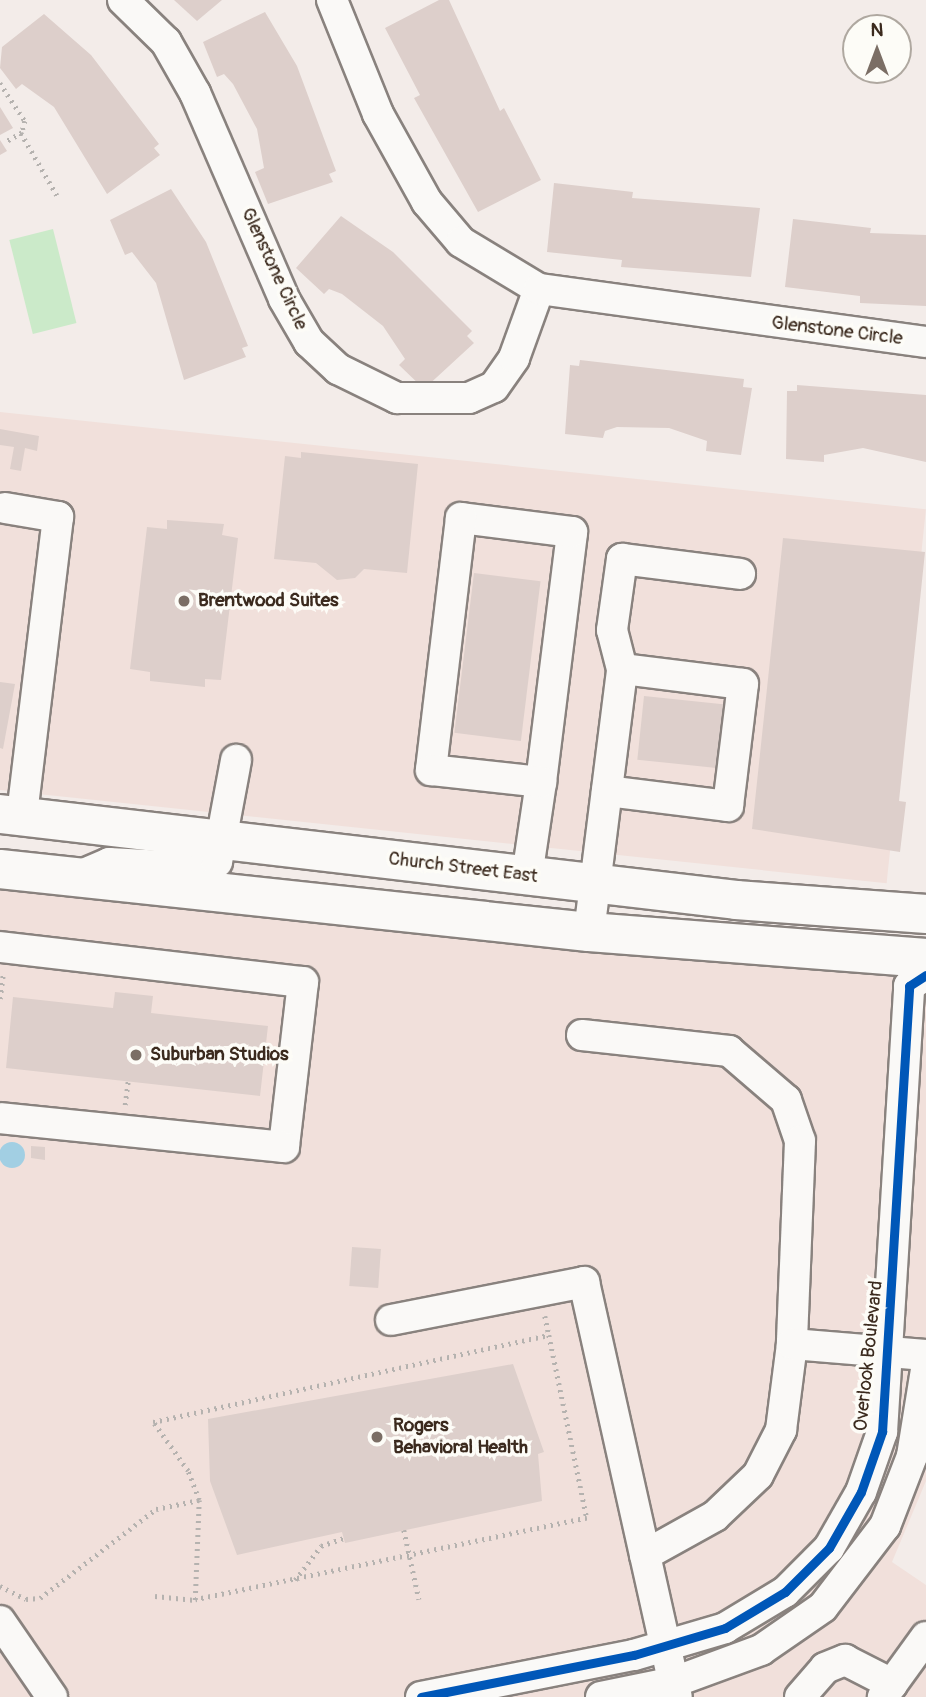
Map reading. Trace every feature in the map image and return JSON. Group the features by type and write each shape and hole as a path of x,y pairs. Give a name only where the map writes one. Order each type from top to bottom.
{"main road":[{"name":"Church Street East","path":"11,815 527,876 926,914"},
{"path":"0,869 589,932 926,958"}],"street":[{"name":"Glenstone Circle","path":"123,0 166,42 195,93 284,299 309,342 338,369 397,398 469,398 494,387 514,358 540,289"},
{"name":"Glenstone Circle","path":"332,0 394,148 427,202 461,242 540,289 926,342"},
{"path":"5,508 58,517 11,815"},
{"path":"527,876 541,782 572,532 461,518 431,770 541,782"},
{"path":"589,932 622,669 612,630 622,559 740,574"},
{"path":"607,791 728,806 743,684 622,669"},
{"path":"77,878 109,863 208,866 221,857 236,760"},
{"path":"0,947 303,982 284,1147 0,1118"},
{"name":"Overlook Boulevard","path":"421,1697 668,1645 725,1628 785,1591 829,1548 861,1492 882,1432 891,1349 909,986 926,975"},
{"path":"582,1035 729,1051 786,1100 800,1141 792,1344 781,1430 758,1475 715,1517 645,1555"},
{"path":"391,1320 584,1282 676,1689"},
{"path":"792,1344 891,1349 926,1355"},
{"path":"601,1697 676,1689 761,1650 823,1607 858,1567 885,1526 912,1456 926,1370"},
{"path":"0,1621 52,1697"},
{"path":"800,1697 825,1668 845,1660 888,1690 926,1637"}],"path":[{"path":"0,83 25,121 21,134 6,142"},
{"path":"21,134 57,195"},
{"path":"155,1596 195,1600 587,1518 540,1291"},
{"path":"195,1600 199,1500 188,1471 153,1422 549,1335"},
{"path":"0,1586 26,1599 40,1598 156,1509 199,1500"},
{"path":"404,1530 419,1599"},
{"path":"295,1580 321,1546 344,1538"}],"shaded area":[{"path":"0,412 926,509 887,883 0,790"},
{"path":"0,883 926,967 926,1481 892,1562 926,1585 926,1697 0,1697"}],"green space":[{"path":"53,229 76,323 33,334 9,240"}],"water":[{"path":"12,1142 21,1146 25,1155 21,1164 12,1168 3,1164 -1,1155 3,1146"}],"building":[{"path":"174,0 222,0 197,21"},
{"path":"439,0 449,0 500,111 504,108 541,180 478,212 414,98 420,95 385,28"},
{"path":"265,12 297,66 336,171 329,174 333,182 268,204 255,172 264,168 257,129 233,84 224,74 217,77 203,42"},
{"path":"44,14 91,55 159,144 154,148 160,155 107,194 54,107 22,84 16,89 0,68 2,47"},
{"path":"0,107 13,128 0,135"},
{"path":"0,140 7,151 0,155"},
{"path":"554,183 633,192 632,198 760,208 751,277 621,267 622,260 547,252"},
{"path":"171,189 206,242 248,346 242,348 246,357 184,380 156,283 132,252 125,255 110,220"},
{"path":"341,216 393,252 472,331 467,336 474,343 424,389 399,365 405,359 383,326 342,294 329,289 324,294 296,268"},
{"path":"793,219 871,228 870,233 926,235 926,306 860,303 860,296 785,287"},
{"path":"580,360 744,379 743,387 752,388 741,455 706,451 707,441 669,428 617,427 605,431 603,438 565,434 570,365 579,366"},
{"path":"797,385 926,395 926,462 863,448 824,455 824,462 786,459 787,391 797,391"},
{"path":"0,429 39,436 37,451 25,448 21,471 10,469 14,447 0,445"},
{"path":"301,452 418,464 407,573 364,569 355,578 337,580 316,563 274,559 285,456 301,458"},
{"name":"Brentwood Suites","path":"167,520 224,524 222,535 238,538 221,680 205,679 205,687 150,681 150,672 130,669 147,527 167,529"},
{"path":"783,538 925,552 899,801 906,802 900,852 752,829"},
{"path":"474,573 541,581 521,741 454,733"},
{"path":"0,682 15,684 3,749 0,748"},
{"path":"644,696 733,705 726,769 637,760"},
{"name":"Suburban Studios","path":"115,992 153,996 151,1013 268,1026 260,1096 6,1068 13,997 113,1008"},
{"path":"31,1146 45,1147 45,1160 31,1158"},
{"path":"352,1247 381,1249 378,1288 349,1286"},
{"path":"513,1364 544,1452 538,1454 542,1501 345,1543 342,1532 237,1555 210,1481 208,1419"}],"cycle path":[{"path":"421,1697 634,1655 725,1628 785,1592 829,1548 861,1492 882,1432 909,986 926,975"}],"place":[{"name":"Brentwood Suites","path":"184,601"},
{"name":"Suburban Studios","path":"136,1055"},
{"name":"Rogers Behavioral Health","path":"377,1437"}]}
